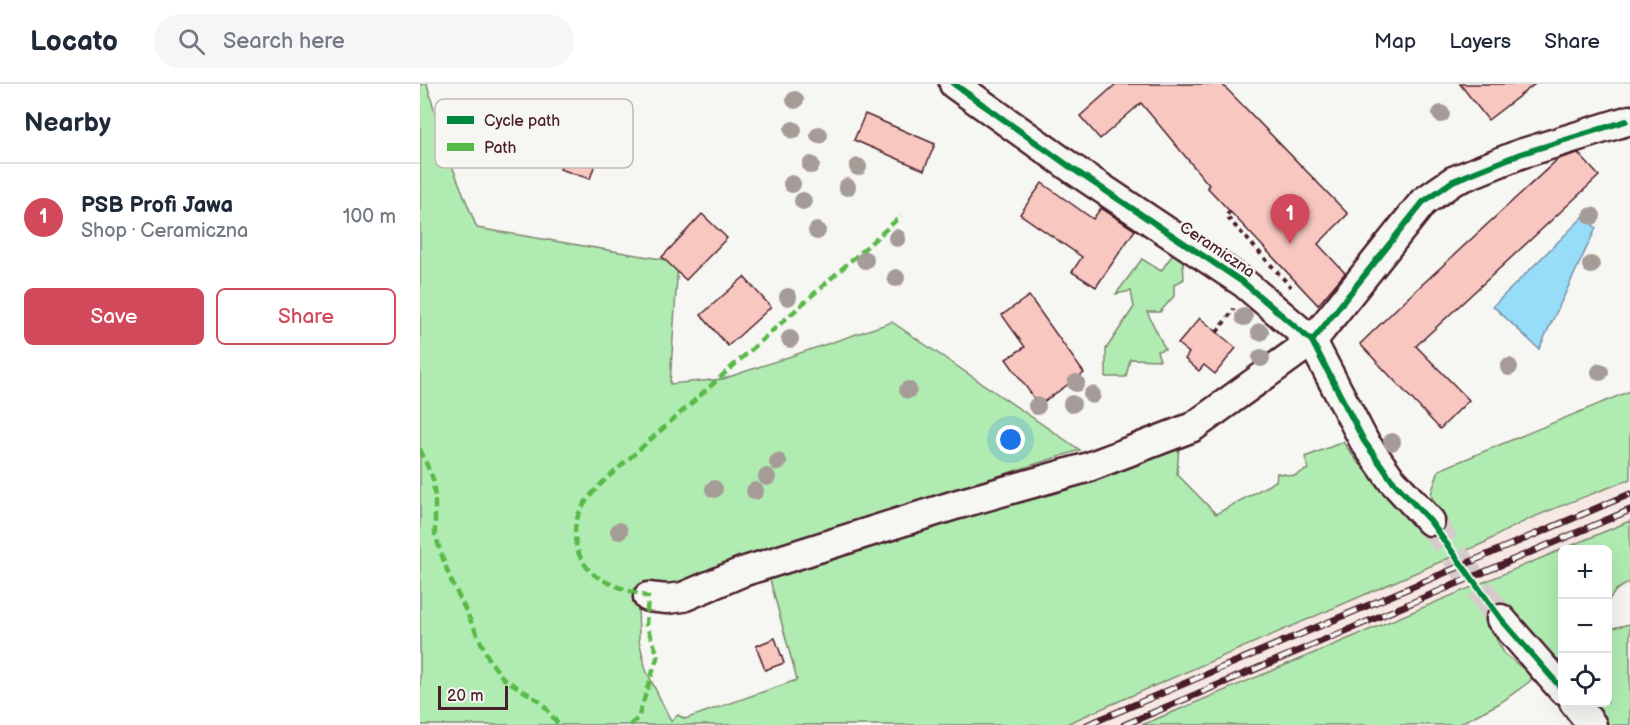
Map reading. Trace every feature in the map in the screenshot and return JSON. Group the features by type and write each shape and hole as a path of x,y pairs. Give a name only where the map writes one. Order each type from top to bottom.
{"street":[{"name":"Ceramiczna","path":"954,84 1073,169 1244,283 1311,341 1364,441 1391,478 1430,521"},
{"path":"648,597 667,599 684,597 742,572 955,505 1086,468 1193,427 1311,341 1424,202 1453,181 1520,154 1628,120"},
{"path":"1501,619 1558,683"},
{"path":"1578,707 1592,725"}],"path":[{"path":"1230,211 1226,216 1296,291"},
{"path":"1216,332 1240,302"}],"shaded area":[{"path":"1630,479 1630,521 1573,545 1558,545 1558,551 1142,725 1064,725 1486,542 1505,530 1554,508 1570,504"}],"green space":[{"path":"420,84 427,84 435,112 435,168 453,168 477,228 678,262 670,384 723,379 892,322 1080,450 718,565 638,602 639,640 646,670 671,721 678,715 685,719 797,680 768,572 1179,445 1177,474 1216,514 1276,481 1277,473 1294,476 1308,469 1305,457 1343,442 1357,461 1400,506 1439,516 1431,494 1439,470 1630,391 1630,479 1539,515 1486,542 1064,725 420,725"},
{"path":"1173,254 1183,260 1184,279 1174,285 1174,296 1160,312 1147,312 1165,349 1157,351 1160,360 1130,359 1126,377 1106,377 1106,349 1134,307 1131,291 1116,294 1142,259 1161,271"},
{"path":"1630,521 1630,582 1616,590 1612,596 1612,545 1573,545"},
{"path":"1558,551 1558,669 1489,625 1504,653 1533,677 1500,703 1457,725 1142,725"},
{"path":"1630,624 1630,725 1608,725 1593,707 1612,707 1612,628"}],"water":[{"path":"1584,216 1596,228 1539,349 1493,306"}],"building":[{"path":"1116,84 1222,84 1348,214 1318,244 1345,273 1318,305 1207,187 1209,185 1141,103 1100,139 1080,116"},
{"path":"1460,84 1535,84 1488,120"},
{"path":"865,114 935,144 924,170 854,140"},
{"path":"1578,153 1599,176 1416,346 1469,400 1440,429 1360,344 1558,159"},
{"path":"560,168 594,168 590,179"},
{"path":"1042,183 1093,219 1101,208 1135,230 1096,287 1072,272 1082,257 1020,214"},
{"path":"702,214 727,238 686,280 662,257"},
{"path":"744,277 771,307 728,346 701,315"},
{"path":"1029,296 1084,373 1039,405 1006,359 1025,347 1002,315"},
{"path":"1200,318 1236,348 1215,374 1204,365 1199,371 1185,359 1189,353 1178,344"},
{"path":"775,638 784,663 765,670 756,646"}],"tunnel":[{"path":"1430,521 1501,619"}],"railway":[{"path":"1087,725 1630,494"},
{"path":"1124,725 1630,510"}],"marked path":[{"path":"630,725 638,718 658,655 646,625 648,597 602,580 584,564 575,541 576,524 580,511 603,482 901,216"},
{"path":"420,449 433,479 435,533 439,547 449,576 490,661 503,678 541,702 559,725"}],"cycle path":[{"path":"954,84 1073,169 1244,283 1312,341 1364,441 1391,479 1430,521 1501,619 1558,684"},
{"path":"1312,341 1423,202 1453,181 1520,154 1626,121"}],"place":[{"name":"PSB Profi Jawa","path":"1290,244"}]}
